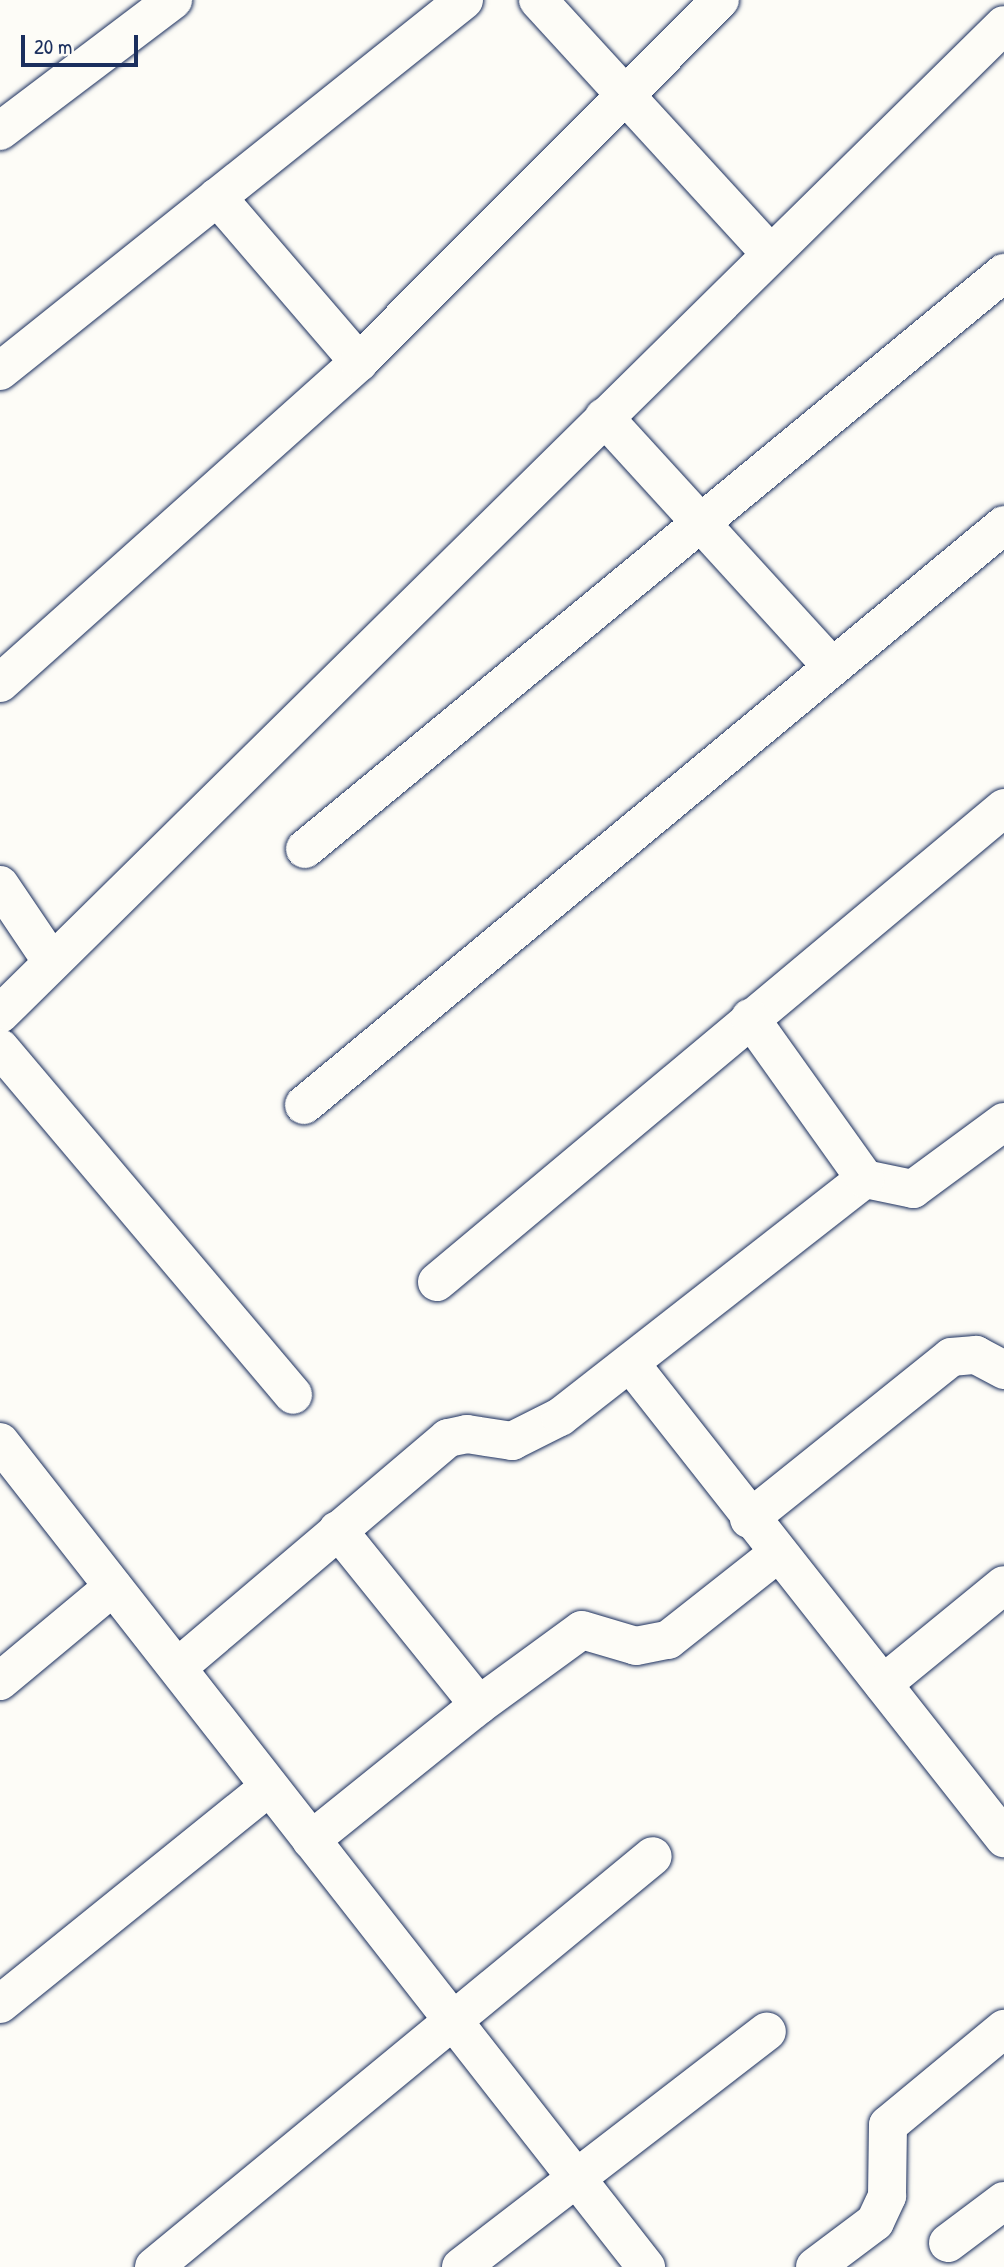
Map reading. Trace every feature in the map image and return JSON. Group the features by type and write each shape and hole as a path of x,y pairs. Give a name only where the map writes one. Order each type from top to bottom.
{"street":[{"path":"0,131 173,0"},
{"path":"0,370 464,0"},
{"path":"538,0 623,96 769,252"},
{"path":"0,683 359,362 720,0"},
{"path":"0,1014 769,252 1004,25"},
{"path":"217,197 359,362"},
{"path":"305,849 1004,273"},
{"path":"604,416 832,667"},
{"path":"304,1105 1004,525"},
{"path":"437,1282 1004,808"},
{"path":"0,885 52,962"},
{"path":"750,1018 866,1179 913,1189 1004,1122"},
{"path":"0,1048 293,1395"},
{"path":"177,1667 447,1438 521,1438 630,1363 866,1179"},
{"path":"749,1519 951,1357 976,1355 1004,1370"},
{"path":"630,1363 749,1519 1004,1838"},
{"path":"0,1442 646,2267"},
{"path":"338,1530 479,1705"},
{"path":"311,1840 479,1705 582,1630 636,1646 668,1640 778,1554"},
{"path":"883,1684 1004,1585"},
{"path":"0,1681 113,1587"},
{"path":"0,2004 269,1787"},
{"path":"154,2267 653,1856"},
{"path":"815,2267 875,2222 887,2196 888,2125 1004,2029"},
{"path":"461,2267 573,2176 767,2031"},
{"path":"948,2243 1004,2201"}]}
